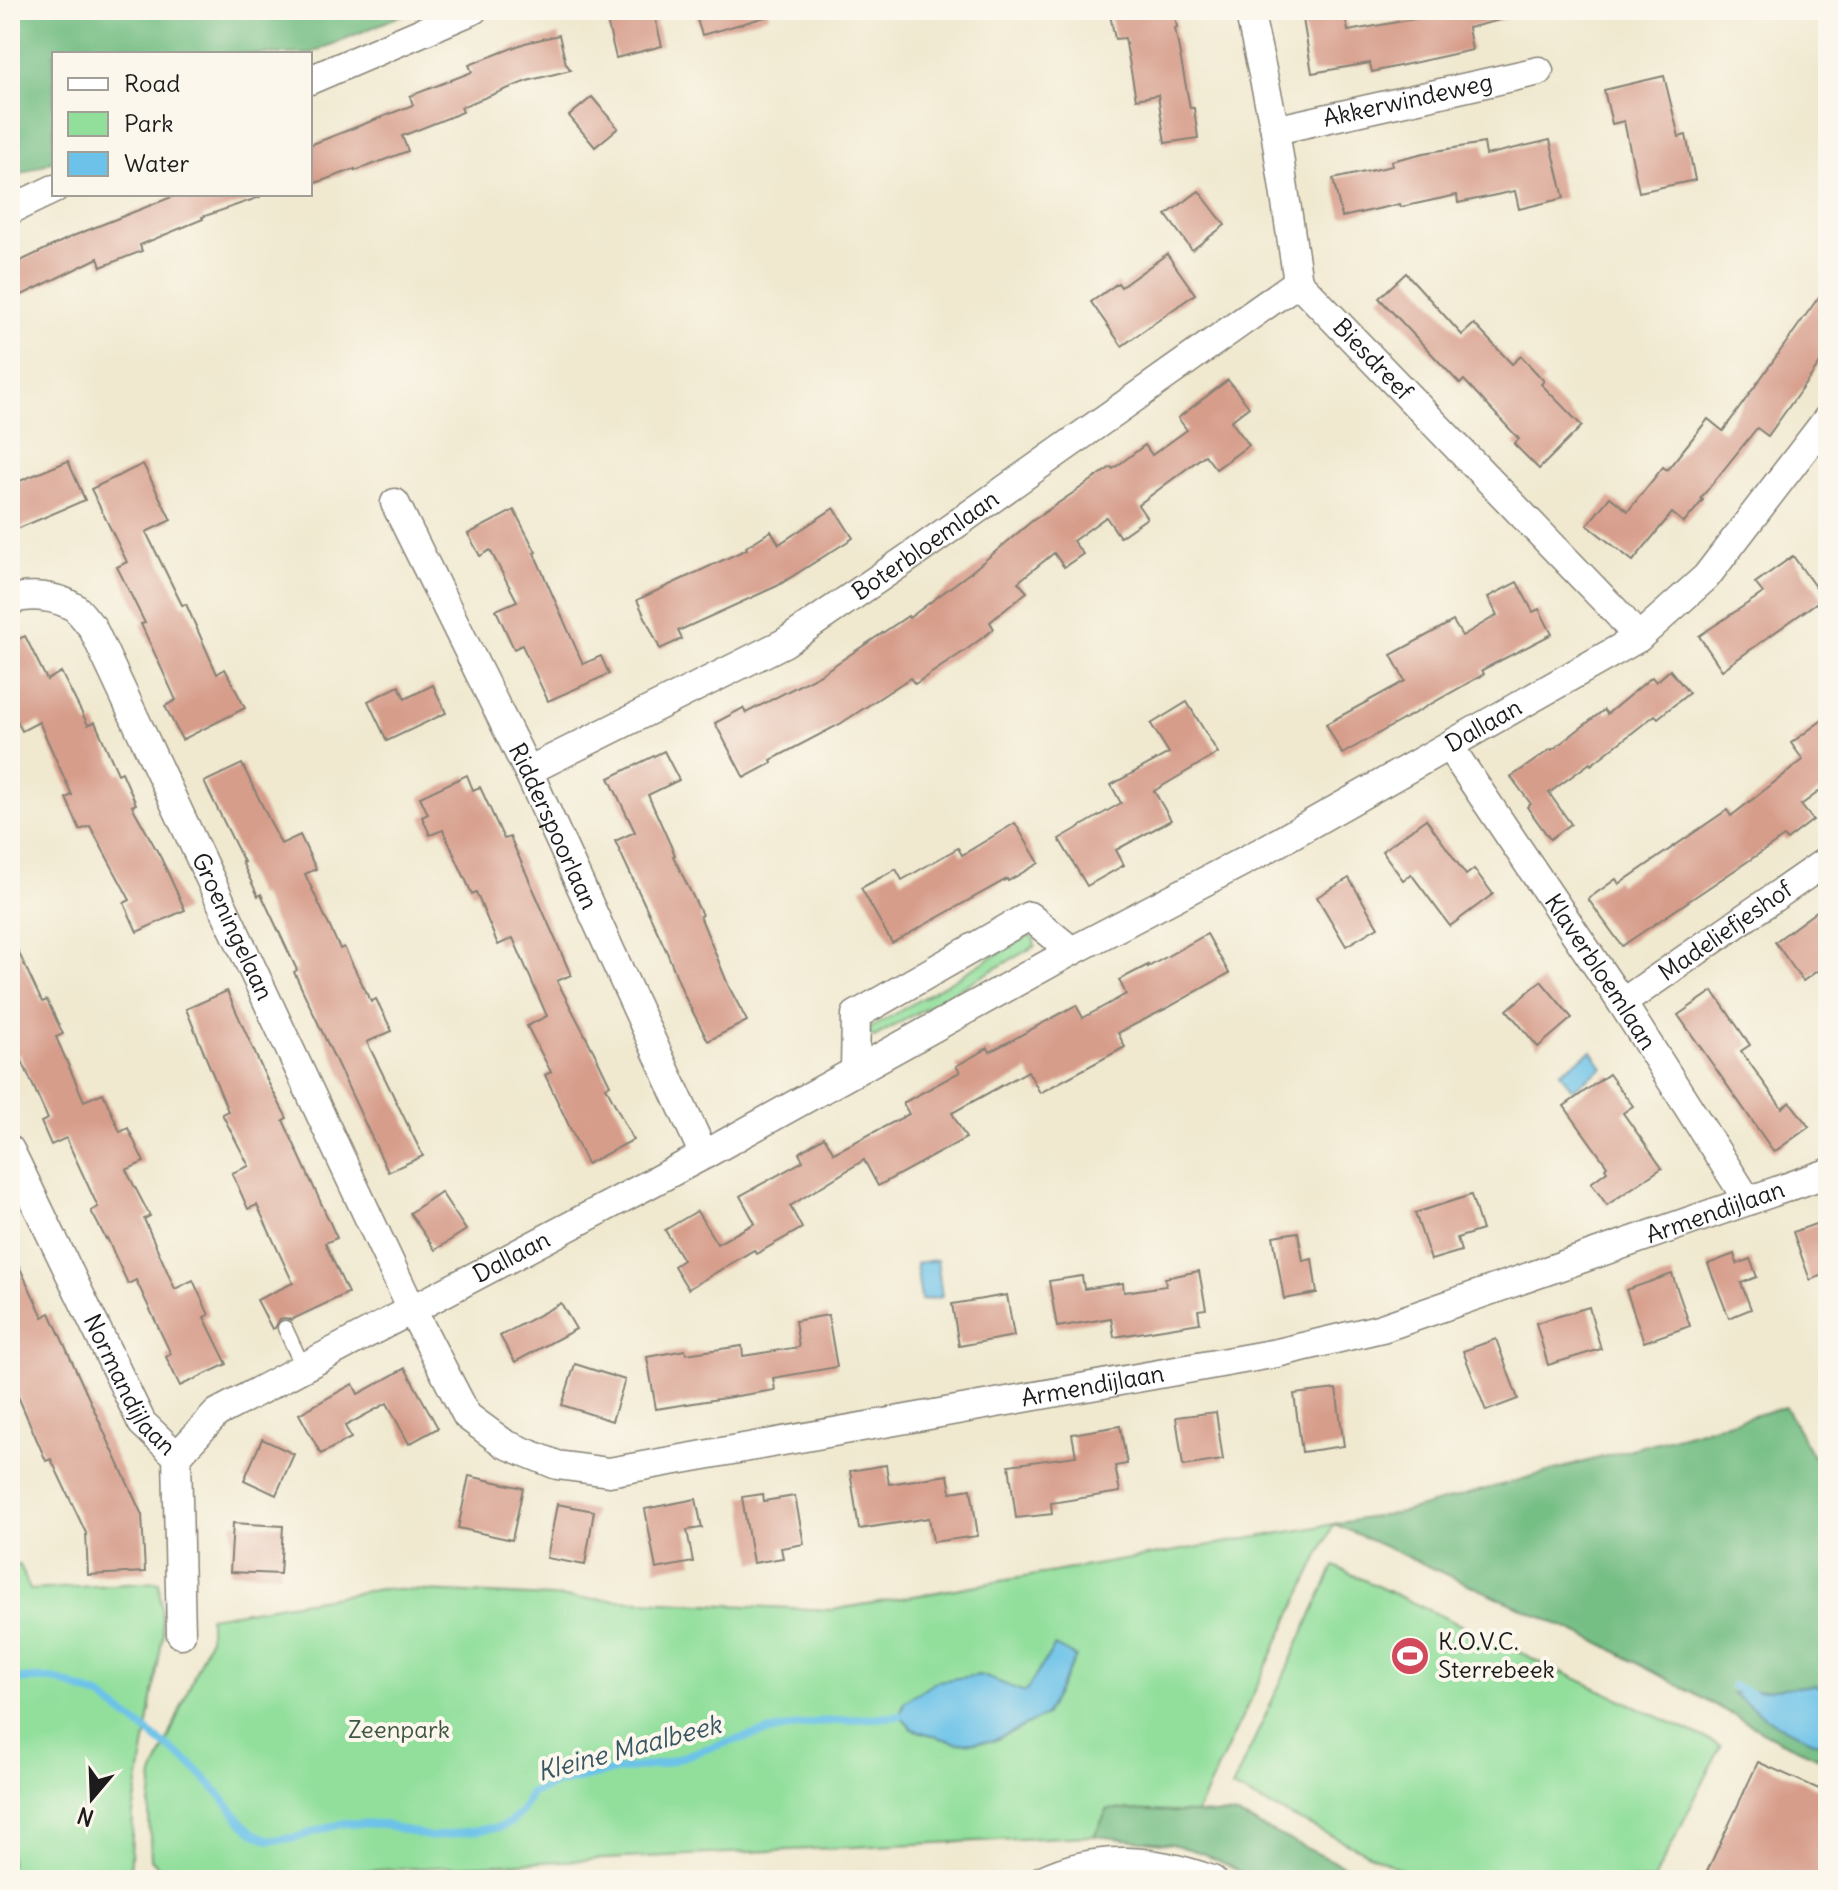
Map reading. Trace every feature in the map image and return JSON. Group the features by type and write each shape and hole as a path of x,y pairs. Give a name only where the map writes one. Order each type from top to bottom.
{"street":[{"path":"312,79 473,10"},
{"path":"1249,10 1275,130 1298,282"},
{"name":"Akkerwindeweg","path":"1275,130 1539,71"},
{"path":"10,210 52,190"},
{"name":"Biesdreef","path":"1298,282 1638,638"},
{"name":"Boterbloemlaan","path":"528,771 784,643 1298,282"},
{"name":"Dallaan","path":"177,1456 217,1413 704,1155 1072,951 1261,852 1638,638 1706,577 1828,418"},
{"name":"Ridderspoorlaan","path":"395,503 528,771 704,1155"},
{"name":"Groeningelaan","path":"10,600 34,596 54,599 75,608 92,627 412,1310"},
{"name":"Klaverbloemlaan","path":"1449,746 1622,1003 1748,1201"},
{"name":"Madeliefjeshof","path":"1622,1003 1828,860"},
{"path":"855,1070 856,1015 1029,916 1072,951"},
{"name":"Normandijlaan","path":"10,1150 142,1423 177,1456 181,1634"},
{"name":"Armendijlaan","path":"412,1310 467,1416 505,1444 557,1465 609,1472 1331,1342 1382,1328 1828,1173"},
{"path":"1042,1880 1064,1870 1103,1871 1127,1861 1186,1870 1212,1880"}],"lane":[{"path":"285,1328 303,1367"}],"green space":[{"path":"10,10 414,10 312,53 52,52 52,161 10,179"},
{"path":"1030,935 1035,946 874,1037 869,1034 869,1029"},
{"path":"1785,1407 1828,1482 1828,1762 1779,1740 1604,1645 1334,1524 1406,1511"},
{"name":"Zeenpark","path":"1334,1524 1187,1833 171,1880 151,1859 149,1816 153,1776 209,1639 209,1617 380,1589 832,1610"},
{"path":"20,1565 30,1590 159,1582 163,1634 133,1814 130,1880 10,1880 10,1567"},
{"name":"K.O.V.C. Sterrebeek","path":"1334,1566 1721,1746 1654,1880 1423,1880 1232,1788"},
{"path":"1108,1809 1237,1815 1373,1880 1257,1880 1202,1853 1172,1844 1094,1836"}],"water":[{"path":"1592,1051 1603,1068 1572,1089 1560,1072"},
{"path":"937,1260 942,1297 921,1300 916,1263"},
{"path":"1055,1646 1076,1657 1045,1716 993,1741 957,1743 912,1729 900,1716 904,1702 937,1681 980,1675 1025,1692"},
{"path":"1814,1685 1828,1691 1828,1747 1777,1725 1732,1693"}],"building":[{"path":"653,10 662,46 616,58 607,21"},
{"path":"694,10 768,10 769,16 702,35"},
{"path":"1109,10 1174,10 1198,138 1165,143 1158,95 1136,99 1125,38 1115,39"},
{"path":"1344,10 1348,31 1425,17 1424,10 1508,10 1508,18 1468,28 1472,50 1372,72 1370,63 1312,73 1302,13"},
{"path":"559,35 566,64 571,70 527,81 461,107 463,112 402,136 408,151 312,184 312,144 413,105 410,96 472,72 469,65 525,43"},
{"path":"1664,76 1679,137 1686,135 1695,180 1639,192 1624,121 1612,124 1604,90"},
{"path":"592,97 618,128 595,147 569,116"},
{"path":"1550,140 1564,198 1519,209 1515,191 1458,203 1457,195 1342,217 1333,179 1392,166 1391,161 1424,153 1484,143 1486,155"},
{"path":"1199,191 1225,225 1192,250 1166,215"},
{"path":"174,196 260,196 202,217 140,245 142,251 101,267 98,258 10,301 10,266 73,236"},
{"path":"1167,254 1195,294 1122,346 1091,302 1118,283 1121,287"},
{"path":"1406,273 1462,335 1474,324 1512,364 1521,356 1544,381 1541,384 1582,426 1539,469 1514,444 1519,439 1464,380 1460,384 1379,298"},
{"path":"1828,284 1828,352 1768,436 1757,428 1684,523 1672,513 1633,561 1587,525 1610,497 1628,511 1663,467 1667,470 1708,419 1723,431"},
{"path":"1228,380 1249,407 1231,421 1249,445 1216,469 1205,455 1138,505 1147,518 1120,537 1106,517 1073,541 1083,554 1064,567 1054,553 1018,582 1027,592 990,622 994,629 966,650 915,684 910,678 840,724 771,760 772,763 744,778 715,723 743,708 746,713 821,674 909,618 1032,521 1111,467 1113,469 1145,445 1152,455 1187,430 1178,418"},
{"path":"68,461 85,500 10,532 10,485"},
{"path":"143,464 171,520 146,532 182,605 186,604 217,674 225,669 245,708 182,740 165,706 176,700 141,624 145,623 117,567 127,562 91,489"},
{"path":"834,508 853,538 777,586 678,631 682,639 660,649 637,600 747,549 771,531 779,544"},
{"path":"514,510 536,552 583,664 601,656 609,674 548,701 522,645 514,649 496,610 517,601 490,550 480,556 468,534"},
{"path":"1793,556 1823,598 1722,670 1699,636 1763,593 1755,583"},
{"path":"1517,582 1533,612 1539,609 1552,634 1482,670 1484,674 1342,754 1326,724 1405,681 1391,655 1453,621 1462,636 1497,615 1488,597"},
{"path":"25,636 47,680 61,672 88,725 95,722 118,774 122,772 136,804 132,806 185,910 137,932 124,903 130,900 90,826 80,830 66,798 72,795 39,722 22,731 10,707 10,643"},
{"path":"1670,670 1689,693 1549,793 1571,824 1550,839 1527,807 1531,804 1511,777 1604,710 1607,714 1652,677 1656,682"},
{"path":"433,685 446,713 387,741 368,701 399,686 405,699"},
{"path":"1187,702 1218,753 1154,791 1171,820 1116,850 1124,865 1087,886 1059,839 1121,803 1111,785 1169,753 1151,724"},
{"path":"1828,716 1828,785 1801,805 1813,820 1622,946 1588,899 1616,879 1619,884 1727,810 1731,816 1803,760 1791,743"},
{"path":"664,751 679,780 648,795 702,915 729,987 747,1021 708,1041 615,841 635,832 609,778"},
{"path":"242,764 281,844 300,835 316,869 305,874 340,949 344,947 371,1002 376,999 392,1031 367,1042 423,1156 388,1172 294,972 297,970 204,782"},
{"path":"467,775 473,790 480,787 504,839 510,837 571,975 557,981 610,1085 606,1087 633,1140 587,1164 545,1075 551,1072 527,1026 547,1016 513,938 498,945 476,892 472,894 443,830 430,835 422,817 428,814 420,797"},
{"path":"1426,819 1466,875 1474,869 1493,894 1450,926 1411,874 1403,880 1382,851"},
{"path":"1015,823 1039,863 892,943 861,888 896,869 902,880 958,848 962,855"},
{"path":"1349,878 1378,927 1346,946 1317,897"},
{"path":"1817,911 1828,926 1828,963 1803,981 1775,942"},
{"path":"10,934 42,1002 47,1000 63,1034 56,1037 84,1101 103,1093 120,1132 128,1128 144,1162 126,1170 150,1216 144,1219 175,1289 193,1280 209,1315 204,1317 227,1364 180,1386 166,1357 171,1354 136,1280 128,1284 91,1211 98,1207 66,1138 51,1145 41,1122 48,1119 19,1054 10,1058"},
{"path":"1207,934 1229,973 1118,1033 1125,1047 1040,1093 1028,1071 952,1113 966,1138 878,1186 864,1160 790,1206 802,1228 756,1254 754,1250 688,1289 674,1266 683,1260 665,1230 697,1211 717,1244 755,1223 740,1196 803,1161 799,1153 824,1137 834,1153 909,1114 903,1103 960,1072 956,1066 988,1048 990,1052 1076,1005 1083,1018 1126,994 1119,980"},
{"path":"1541,981 1572,1018 1538,1047 1507,1010"},
{"path":"227,991 287,1118 283,1120 337,1238 325,1243 348,1293 291,1320 280,1319 272,1329 257,1300 293,1283 257,1205 248,1209 232,1173 249,1166 222,1114 228,1111 186,1009"},
{"path":"1713,991 1750,1045 1741,1051 1782,1108 1790,1102 1809,1127 1774,1152 1678,1015"},
{"path":"1609,1074 1633,1106 1623,1113 1662,1168 1607,1205 1591,1183 1607,1171 1607,1166 1564,1106"},
{"path":"441,1192 466,1230 435,1250 410,1213"},
{"path":"1471,1195 1482,1230 1457,1238 1461,1251 1431,1260 1415,1213"},
{"path":"1818,1223 1828,1251 1828,1273 1810,1280 1793,1232"},
{"path":"1298,1232 1303,1261 1312,1259 1317,1293 1284,1299 1273,1236"},
{"path":"10,1247 43,1317 50,1313 142,1515 145,1572 88,1575 86,1533 51,1459 46,1461 10,1378"},
{"path":"1734,1254 1737,1264 1750,1259 1757,1277 1741,1283 1751,1309 1729,1318 1708,1264"},
{"path":"1199,1271 1206,1309 1198,1310 1200,1323 1114,1337 1111,1318 1057,1327 1049,1281 1082,1276 1084,1289 1123,1283 1124,1292 1166,1286 1165,1278"},
{"path":"1672,1274 1690,1326 1644,1342 1626,1290"},
{"path":"1007,1295 1014,1336 959,1346 952,1304"},
{"path":"561,1303 576,1329 515,1362 500,1336"},
{"path":"1589,1307 1601,1349 1548,1365 1536,1323"},
{"path":"828,1315 837,1367 773,1378 775,1390 656,1409 647,1357 685,1350 686,1354 742,1346 743,1356 799,1347 795,1321"},
{"path":"1496,1339 1518,1399 1486,1411 1463,1351"},
{"path":"575,1364 625,1380 612,1421 562,1405"},
{"path":"405,1368 438,1428 409,1444 387,1403 345,1426 351,1438 321,1454 299,1414 353,1384 358,1394"},
{"path":"1336,1389 1344,1446 1302,1452 1294,1394"},
{"path":"1216,1412 1223,1460 1183,1466 1176,1417"},
{"path":"1120,1426 1127,1464 1115,1466 1120,1492 1051,1503 1052,1514 1016,1518 1009,1465 1076,1456 1072,1434"},
{"path":"262,1439 294,1454 276,1495 244,1480"},
{"path":"886,1465 889,1484 948,1475 951,1492 971,1489 978,1536 933,1542 929,1518 859,1529 850,1471"},
{"path":"469,1476 523,1488 512,1540 458,1528"},
{"path":"763,1494 764,1501 795,1496 804,1544 781,1548 783,1558 753,1563 742,1497"},
{"path":"696,1499 702,1528 687,1530 693,1562 656,1569 645,1509"},
{"path":"557,1504 594,1511 585,1565 547,1558"},
{"path":"233,1523 283,1526 280,1574 230,1572"},
{"path":"1758,1762 1828,1793 1828,1880 1703,1880"}],"waterway":[{"name":"Kleine Maalbeek","path":"10,1679 54,1679 101,1697 192,1765 242,1822 254,1833 269,1840 294,1838 344,1823 383,1824 431,1837 500,1827 521,1812 531,1793 559,1783 661,1764 757,1734 819,1722 900,1716"},
{"name":"Kleine Maalbeek","path":"1733,1686 1755,1695"}],"place":[{"name":"K.O.V.C. Sterrebeek","path":"1410,1656"}]}
